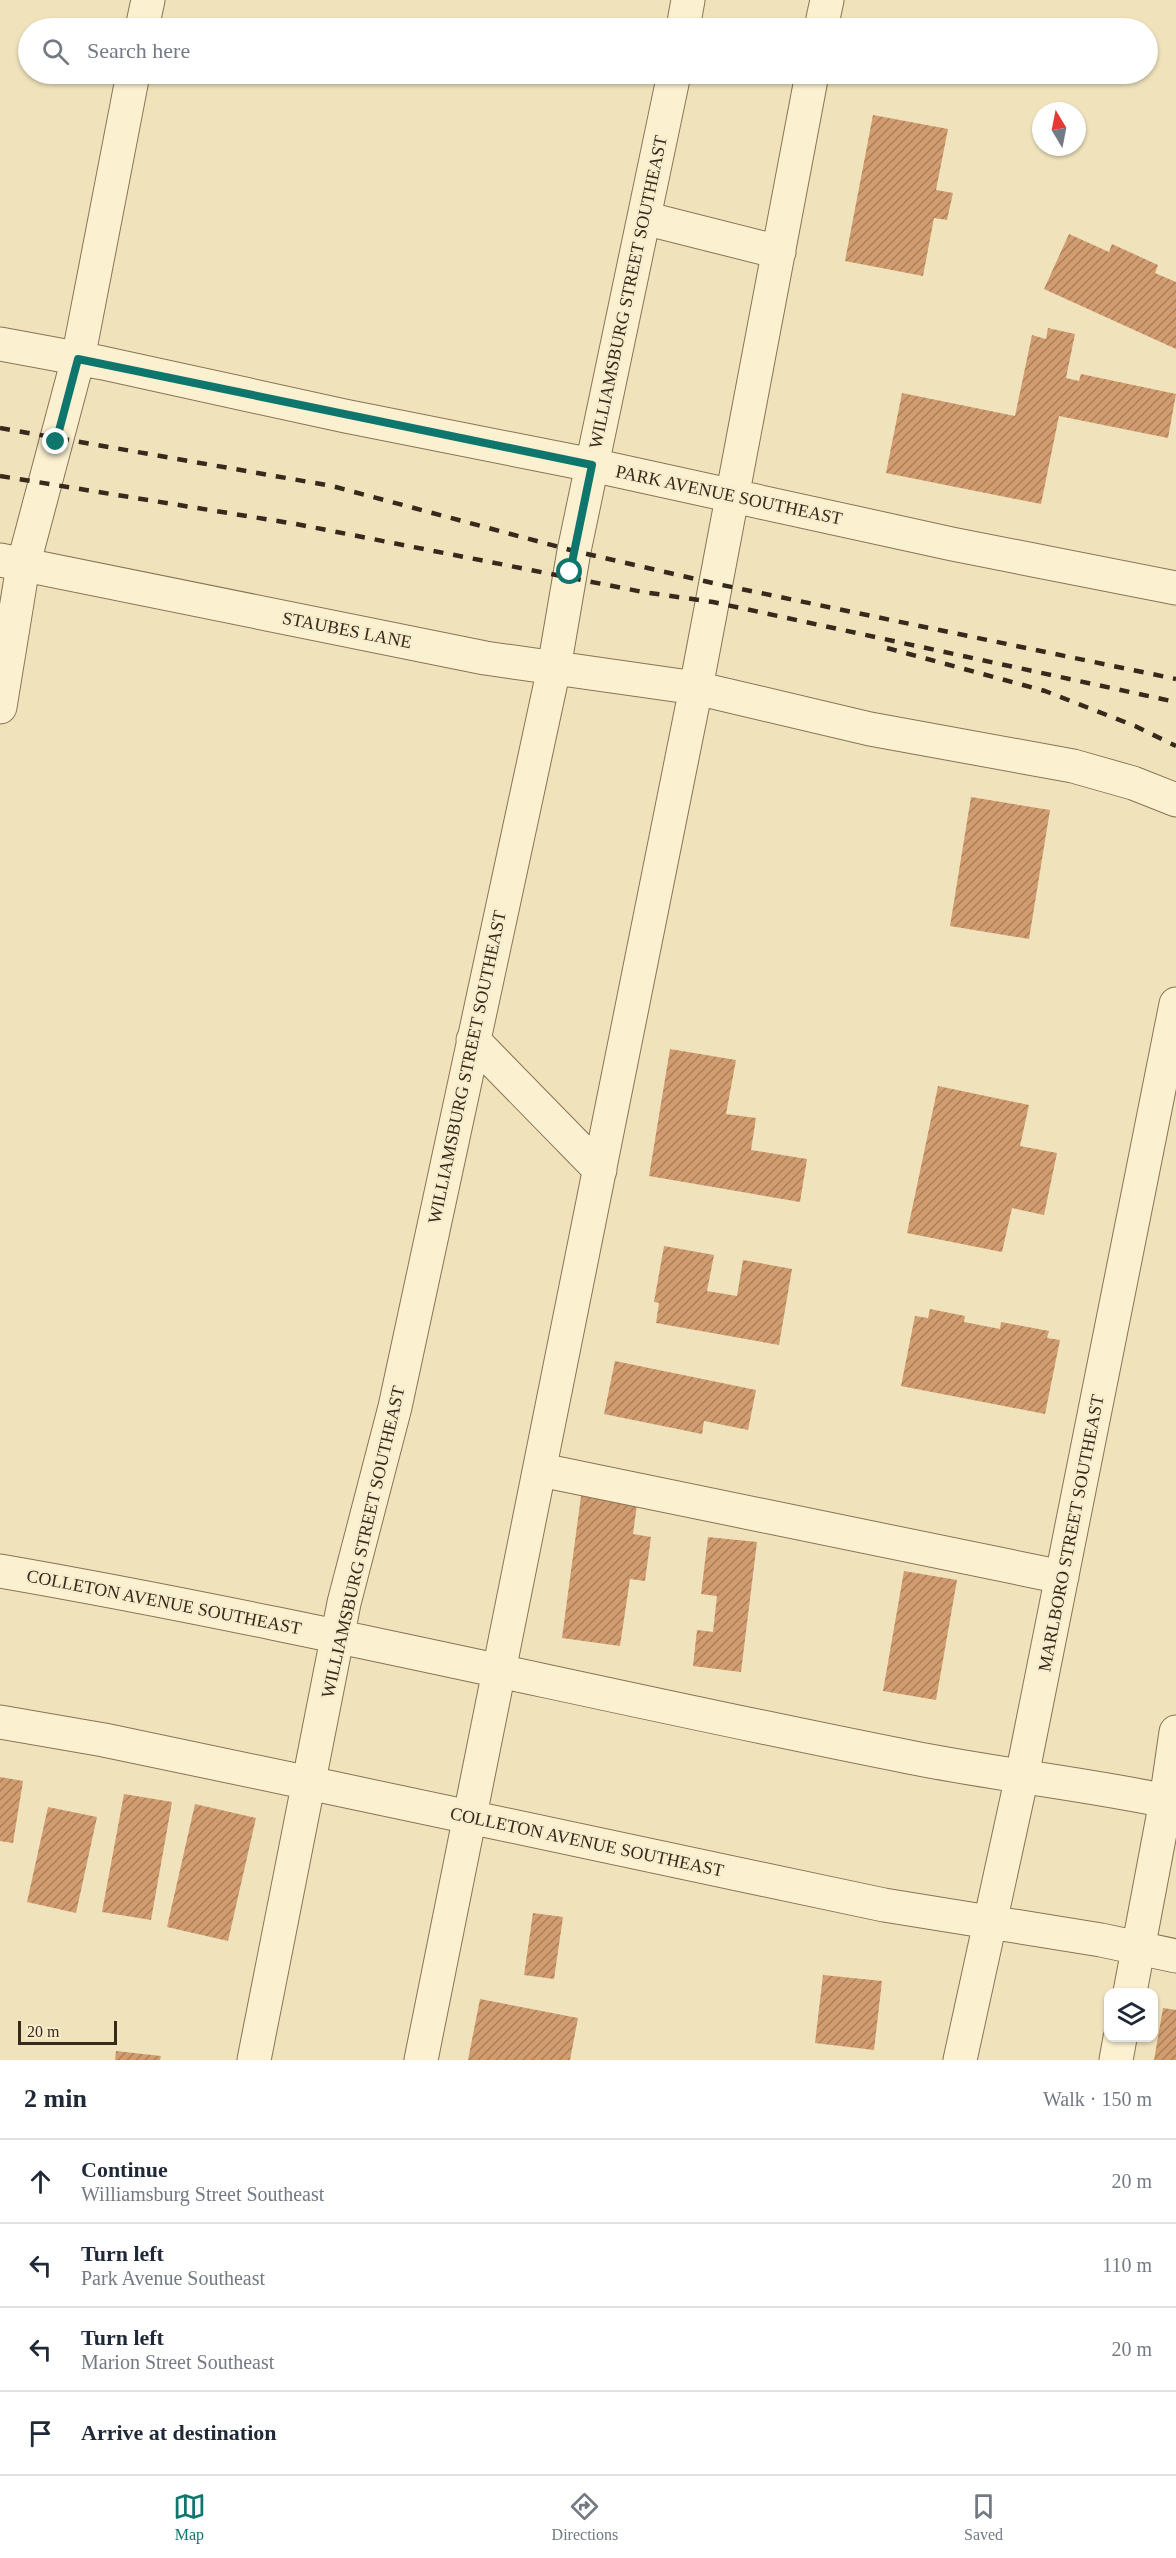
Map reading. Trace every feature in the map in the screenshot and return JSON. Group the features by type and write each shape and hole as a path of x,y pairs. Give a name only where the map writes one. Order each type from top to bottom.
{"street":[{"path":"144,18 148,0"},
{"path":"685,18 688,0"},
{"path":"823,18 827,0"},
{"path":"0,707 12,563 78,359 131,84"},
{"name":"WILLIAMSBURG STREET SOUTHEAST","path":"254,2060 344,1603 395,1407 554,668 572,561 672,84"},
{"path":"421,2060 501,1671 734,496 810,84"},
{"path":"644,218 779,252"},
{"name":"PARK AVENUE SOUTHEAST","path":"0,344 592,465 952,544 1176,588"},
{"name":"STAUBES LANE","path":"12,563 485,658 696,688"},
{"path":"696,688 870,729 1073,766 1133,783 1176,800"},
{"name":"MARLBORO STREET SOUTHEAST","path":"960,2060 1022,1776 1176,1004"},
{"path":"473,1040 600,1170"},
{"path":"541,1470 1062,1577"},
{"name":"COLLETON AVENUE SOUTHEAST","path":"0,1571 132,1594 338,1636 911,1758 1129,1792 1171,1802"},
{"name":"COLLETON AVENUE SOUTHEAST","path":"0,1722 104,1740 884,1905 1101,1940 1176,1956"},
{"path":"1131,1988 1171,1802 1176,1732"},
{"path":"1116,2060 1119,2042"}],"building":[{"path":"873,115 948,129 936,190 953,193 947,220 934,218 923,276 845,261"},
{"path":"1069,234 1109,252 1112,244 1158,265 1155,273 1176,282 1176,349 1044,289"},
{"path":"1048,328 1075,334 1066,378 1079,381 1081,374 1176,394 1168,438 1059,416 1041,504 886,473 902,393 1015,416 1032,335 1046,339"},
{"path":"971,797 1050,810 1029,939 950,926"},
{"path":"670,1049 736,1060 726,1114 756,1118 751,1150 807,1159 800,1202 649,1176"},
{"path":"938,1086 1029,1105 1020,1146 1057,1153 1044,1215 1012,1208 1002,1252 907,1233"},
{"path":"664,1246 714,1255 707,1291 737,1296 743,1260 792,1269 779,1345 656,1323 659,1303 654,1302"},
{"path":"930,1309 965,1316 964,1322 1000,1329 1001,1322 1049,1331 1047,1338 1060,1340 1045,1414 901,1386 915,1316 928,1318"},
{"path":"615,1361 756,1390 748,1430 704,1421 702,1434 604,1414"},
{"path":"582,1489 638,1497 633,1534 651,1537 645,1581 630,1579 620,1646 562,1638"},
{"path":"708,1537 757,1542 741,1672 693,1666 697,1630 713,1632 717,1596 701,1594"},
{"path":"904,1571 957,1580 936,1700 883,1691"},
{"path":"0,1777 23,1781 13,1843 0,1841"},
{"path":"124,1794 172,1802 151,1920 102,1912"},
{"path":"195,1804 256,1818 228,1941 167,1927"},
{"path":"48,1807 97,1817 76,1913 27,1902"},
{"path":"533,1913 563,1917 554,1979 524,1975"},
{"path":"823,1975 882,1981 874,2050 815,2043"},
{"path":"480,1999 578,2018 570,2060 468,2060"},
{"path":"1163,2008 1176,2010 1176,2060 1154,2060"},
{"path":"116,2051 161,2056 160,2060 115,2060"}],"railway":[{"path":"0,428 332,486 574,551 717,584 1176,679"},
{"path":"0,476 296,524 643,592 713,602 1176,702"},
{"path":"887,648 1045,691 1135,726 1176,746"}],"route":[{"path":"56,442 78,359 345,416 592,465 570,572"}]}
